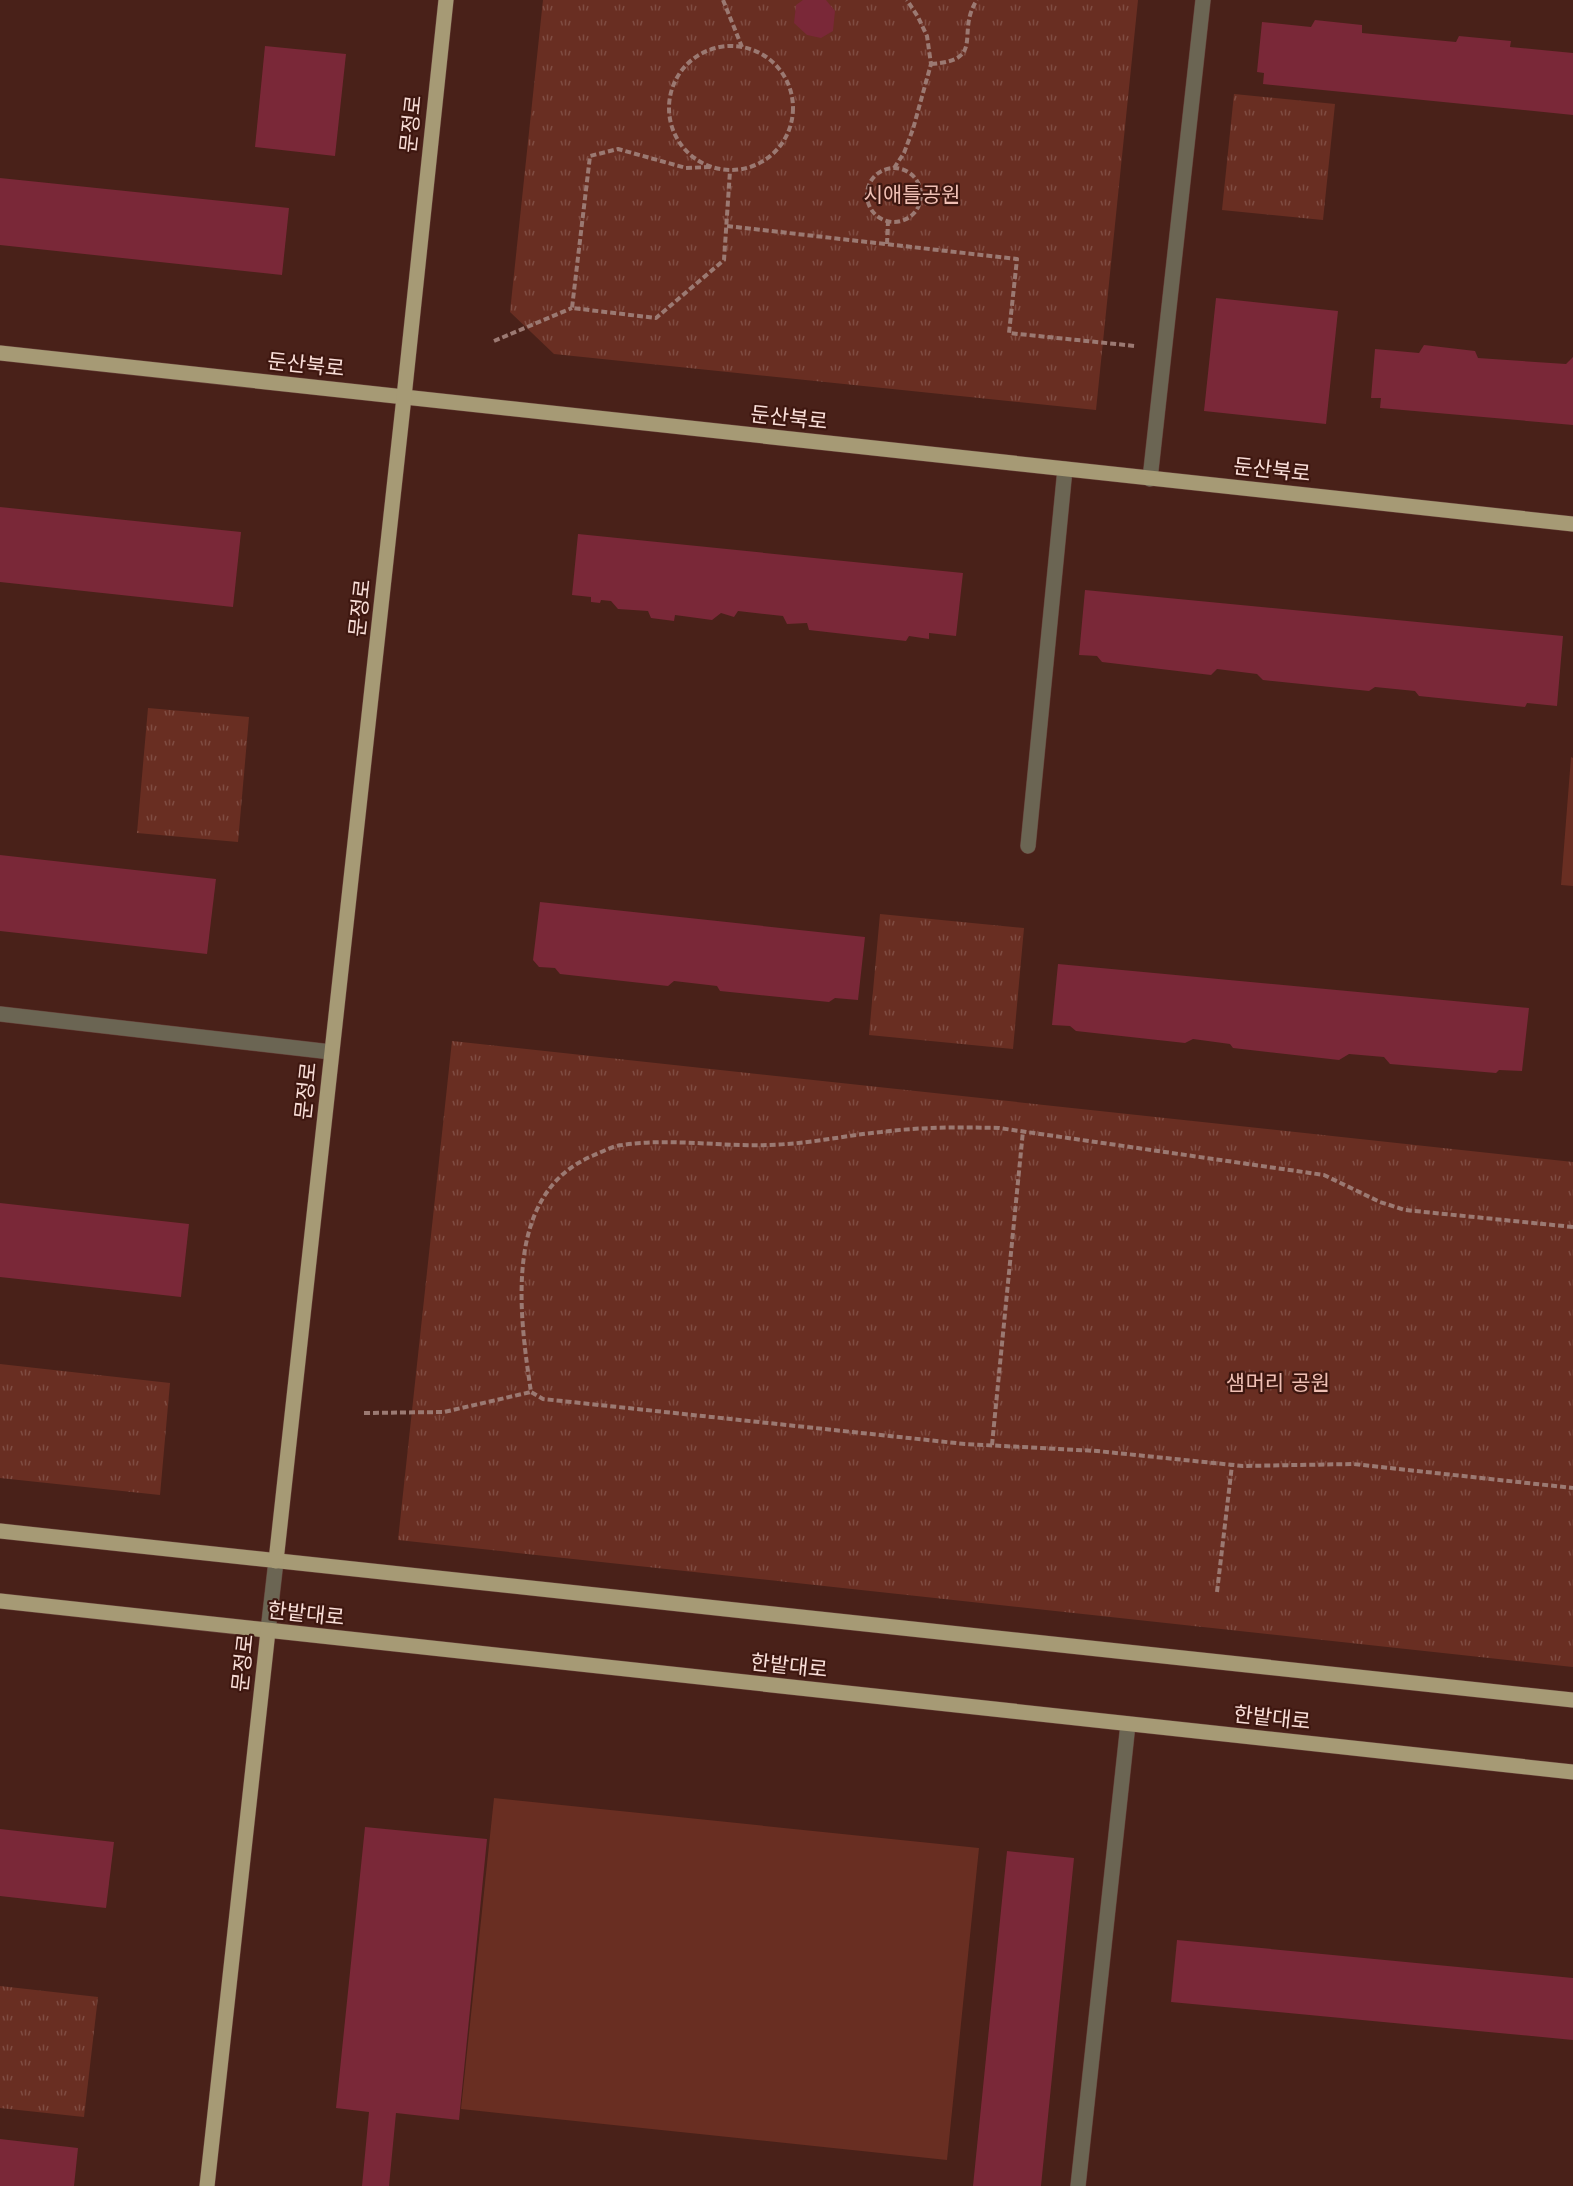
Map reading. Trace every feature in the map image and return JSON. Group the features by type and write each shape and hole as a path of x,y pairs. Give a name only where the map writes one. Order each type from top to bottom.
{"main road":[{"name":"문정로","path":"276,1561 446,0"},
{"name":"둔산북로","path":"0,353 1573,524"},
{"path":"0,1531 1573,1700"},
{"name":"한밭대로","path":"0,1601 1573,1772"},
{"name":"문정로","path":"207,2186 268,1631"}],"street":[{"path":"1150,478 1203,0"},
{"path":"1028,846 1065,469"},
{"path":"0,1014 331,1052"},
{"name":"문정로","path":"268,1631 276,1561"},
{"path":"1078,2186 1128,1724"}],"path":[{"path":"723,0 742,46"},
{"path":"894,168 904,153 913,129 931,64 927,36 907,0"},
{"path":"931,64 948,63 962,56 967,47 967,19 977,0"},
{"path":"572,308 590,156 618,149 686,168 710,167 730,171 751,168 769,158 783,143 792,124 793,103 789,84 778,66 761,53 742,46 721,46 701,52 684,66 673,82 670,92 668,102 670,123 678,142 692,158 710,167"},
{"path":"894,168 905,170 914,177 920,187 921,198 918,208 910,217 900,221 888,221 878,217 870,209 867,198 868,187 874,177 883,171 894,168"},
{"path":"494,341 572,308 656,318 724,260 730,171"},
{"path":"887,244 888,221"},
{"path":"727,226 1017,259 1009,333 1135,346"},
{"path":"531,1392 524,1347 520,1292 528,1230 546,1192 573,1164 620,1145 667,1142 732,1145 785,1144 882,1131 951,1126 1023,1131 1324,1175 1380,1202 1405,1210 1573,1227"},
{"path":"992,1445 1023,1131"},
{"path":"364,1413 444,1412 531,1392 543,1399 720,1419 992,1445 1097,1451 1232,1465 1353,1464 1573,1488"},
{"path":"1217,1592 1232,1465"}],"green space":[{"name":"시애틀공원","path":"543,0 1138,0 1096,410 554,354 510,312"},
{"path":"1234,94 1335,104 1323,220 1222,210"},
{"path":"148,708 249,717 238,842 137,833"},
{"path":"1571,757 1573,758 1573,886 1561,885"},
{"path":"880,914 1024,928 1013,1049 869,1035"},
{"name":"샘머리 공원","path":"452,1041 1573,1162 1573,1667 398,1540"},
{"path":"0,1364 170,1383 160,1495 0,1478"},
{"path":"494,1798 979,1848 947,2160 461,2109"},
{"path":"0,1986 98,1997 84,2117 0,2108"}],"building":[{"path":"803,0 826,0 835,11 833,31 821,38 807,35 794,23 796,5"},
{"path":"1315,20 1362,25 1362,33 1456,42 1459,36 1511,41 1510,47 1573,53 1573,115 1263,84 1264,73 1257,72 1262,22 1311,27"},
{"path":"265,46 346,54 335,156 255,147"},
{"path":"0,178 289,208 282,275 0,245"},
{"path":"1216,298 1338,311 1326,424 1204,411"},
{"path":"1424,345 1475,351 1478,358 1566,364 1573,357 1573,425 1380,408 1381,398 1371,398 1375,349 1419,353"},
{"path":"0,507 241,532 233,607 0,582"},
{"path":"578,534 963,573 956,636 929,633 929,639 909,636 906,641 809,630 807,623 787,624 783,616 738,611 734,617 721,613 712,620 675,615 674,621 651,618 648,611 618,609 611,601 591,602 591,597 572,595"},
{"path":"1085,590 1563,636 1557,706 1527,703 1525,707 1419,696 1415,691 1375,687 1369,691 1263,680 1257,674 1217,669 1211,675 1102,662 1097,656 1079,655"},
{"path":"0,855 216,879 207,954 0,931"},
{"path":"540,902 865,937 858,1000 835,998 829,1002 720,991 717,986 674,981 668,986 560,974 555,968 539,967 533,960"},
{"path":"1058,964 1529,1008 1522,1071 1499,1070 1496,1073 1390,1064 1384,1057 1349,1054 1339,1060 1233,1048 1230,1044 1193,1039 1185,1043 1076,1031 1070,1026 1052,1025"},
{"path":"0,1203 189,1224 181,1297 0,1277"},
{"path":"365,1827 487,1839 459,2120 396,2113 389,2186 362,2186 369,2112 336,2108"},
{"path":"0,1829 114,1842 106,1908 0,1896"},
{"path":"1007,1851 1074,1858 1041,2186 973,2186"},
{"path":"1177,1940 1573,1978 1573,2040 1171,2002"},
{"path":"0,2139 78,2148 74,2186 0,2186"}]}
